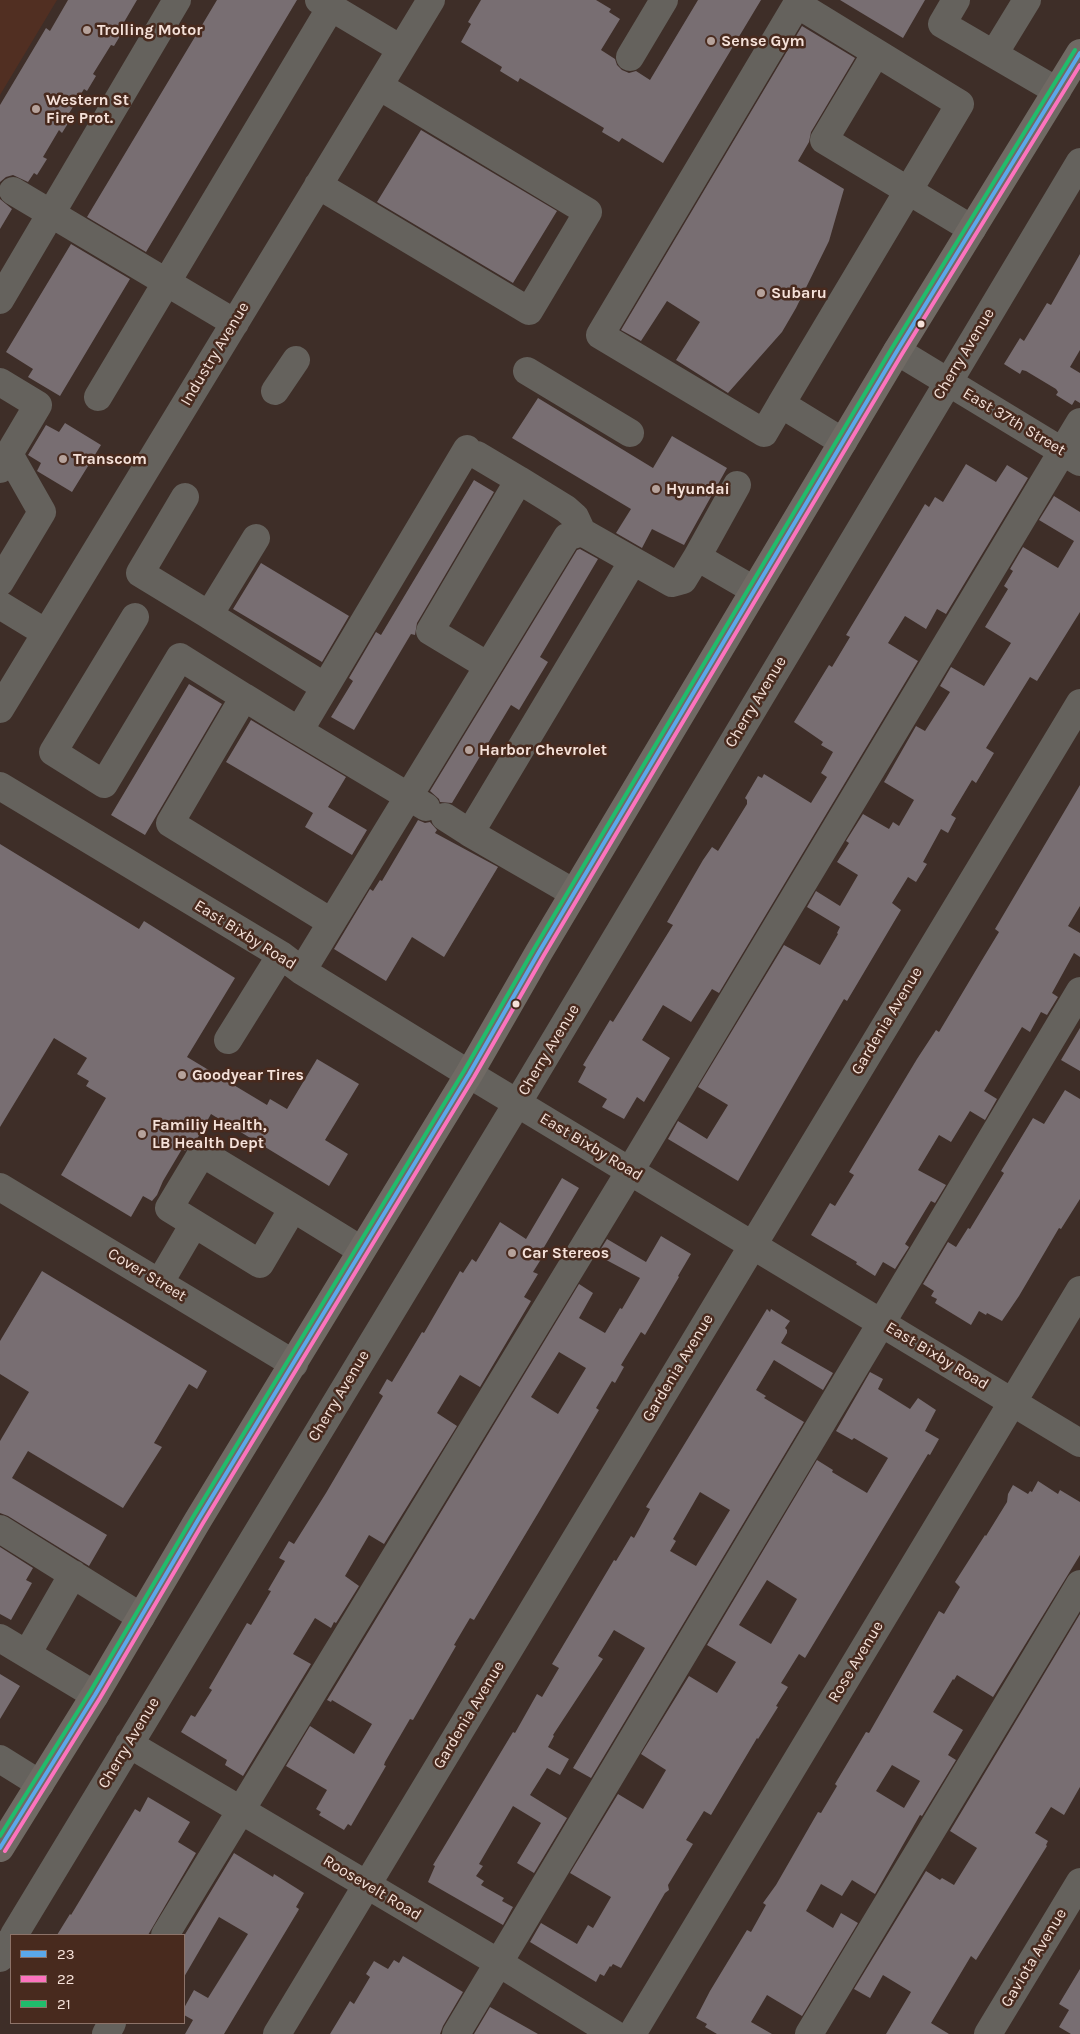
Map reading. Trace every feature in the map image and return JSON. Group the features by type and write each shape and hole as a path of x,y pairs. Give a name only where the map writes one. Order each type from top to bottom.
{"main road":[{"path":"0,1848 95,1695 198,1520 469,1074 574,893 842,442 1080,53"}],"street":[{"path":"0,300 177,0"},
{"path":"956,0 942,24 1057,91"},
{"path":"994,54 1027,0"},
{"path":"630,57 657,2"},
{"name":"Industry Avenue","path":"0,709 401,49 422,3"},
{"path":"98,396 167,282 325,4 401,49"},
{"path":"796,4 876,53 960,104 764,433 600,335 796,4"},
{"path":"876,53 824,140 972,228"},
{"path":"318,185 529,311 588,212 378,86"},
{"name":"Cherry Avenue","path":"15,1934 518,1102 1080,162"},
{"path":"13,191 235,323"},
{"name":"East 37th Street","path":"897,351 1071,457"},
{"path":"275,391 296,360"},
{"path":"527,371 630,433"},
{"path":"0,382 38,405 4,461 42,512 0,582"},
{"path":"781,404 842,442"},
{"path":"167,1934 630,1171 1071,457 1080,422"},
{"path":"299,731 325,686 472,452 566,509 575,517 582,532 672,583 683,580 737,484"},
{"path":"488,666 430,631 519,480"},
{"path":"185,497 140,573 325,686"},
{"path":"228,1040 291,963 331,922 426,807 488,666 566,537 582,532"},
{"path":"209,615 256,538"},
{"path":"697,557 754,590"},
{"path":"470,833 633,560"},
{"path":"0,605 46,633"},
{"path":"135,617 53,752 104,784 180,657 299,731 574,893"},
{"path":"244,697 170,823 331,922"},
{"name":"Gardenia Avenue","path":"277,2034 1080,703"},
{"name":"East Bixby Road","path":"0,786 469,1074 1080,1443"},
{"path":"456,2034 1080,991"},
{"path":"293,1208 260,1264 169,1208 202,1153 293,1208 361,1250"},
{"name":"Cover Street","path":"0,1187 294,1364"},
{"path":"160,1282 194,1224"},
{"name":"Rose Avenue","path":"632,2034 1080,1290"},
{"path":"0,1529 141,1617"},
{"path":"28,1654 73,1574"},
{"path":"809,2034 1080,1584"},
{"path":"0,1638 95,1695"},
{"name":"Roosevelt Road","path":"129,1744 499,1963 614,2034"},
{"path":"0,1760 40,1784"},
{"name":"Gaviota Avenue","path":"988,2034 1080,1882"},
{"path":"0,1958 10,1942"}],"shaded area":[{"path":"0,0 57,0 0,95"}],"building":[{"name":"Western St Fire Prot.","path":"68,0 137,0 120,29 123,31 114,46 111,45 93,74 96,76 87,91 84,89 68,115 72,117 62,133 59,130 43,157 47,159 37,175 34,173 28,182 13,175 6,177 0,182 0,105 46,28 50,31"},
{"path":"217,0 297,0 146,252 87,217"},
{"path":"481,0 596,0 611,9 609,12 620,19 601,50 615,59 617,65 622,70 629,73 636,71 650,80 698,0 761,0 663,163 622,138 619,142 602,132 604,128 520,78 518,82 500,71 502,67 461,42 471,24 468,22"},
{"path":"840,0 925,0 903,38"},
{"path":"802,26 855,58 811,132 809,142 798,161 844,189 829,241 796,308 782,332 728,393 676,360 700,322 667,301 641,341 621,330"},
{"path":"421,130 557,211 513,283 377,202"},
{"path":"0,199 12,209 0,229"},
{"path":"71,244 130,279 60,396 28,377 33,369 6,352"},
{"path":"1080,254 1080,350 1070,367 1080,373 1080,403 1075,400 1072,405 1056,395 1058,392 1056,389 1026,371 1022,370 1020,374 1004,364 1020,338 1024,341 1047,303 1051,305"},
{"name":"Hyundai","path":"538,398 653,468 672,436 727,468 684,545 652,529 642,548 616,533 631,509 512,438"},
{"name":"Transcom","path":"65,423 101,445 72,492 37,471 41,463 28,455 46,425 59,432"},
{"path":"966,464 996,482 1007,465 1028,478 946,614 937,609 926,629 905,616 888,643 918,661 719,993 712,989 691,1022 663,1005 642,1040 670,1058 644,1102 637,1097 624,1119 602,1107 607,1099 578,1082 586,1067 583,1065 610,1020 613,1022 673,925 667,922 703,860 712,847 718,851 747,804 745,798 758,776 762,778 764,774 811,803 827,777 821,773 833,752 821,745 823,742 794,722 829,665 832,667 850,637 846,635 925,504 929,507 935,497 943,502"},
{"path":"474,480 494,492 417,623 415,635 411,634 354,730 331,717 353,681 349,678 376,632 381,635"},
{"path":"1054,496 1080,512 1080,612 1037,681 1030,677 986,748 994,753 976,783 972,780 951,815 956,818 948,833 941,829 923,862 927,864 916,882 908,877 892,903 901,910 847,1001 844,999 738,1181 668,1139 678,1121 707,1139 728,1105 698,1087 784,945 820,965 840,927 807,907 816,891 840,906 858,875 837,862 849,843 846,841 863,814 889,829 893,822 899,826 914,800 884,782 916,726 925,731 950,692 940,686 951,667 984,686 1011,643 985,627 1008,589 1004,586 1013,571 1010,569 1023,547 1058,568 1074,541 1039,520"},
{"path":"580,549 598,559 540,657 548,662 519,710 511,705 452,803 440,802 430,791 577,550"},
{"path":"261,563 349,616 322,662 233,609"},
{"path":"189,684 222,704 145,835 111,815"},
{"path":"251,720 346,777 328,807 367,830 352,855 305,827 313,813 226,762"},
{"path":"1080,785 1080,906 1068,926 1080,933 1080,957 1074,953 1052,993 1058,997 1047,1015 1041,1012 1030,1032 1022,1027 984,1091 997,1099 985,1120 970,1111 951,1142 939,1135 918,1170 946,1185 935,1203 931,1201 905,1244 909,1247 895,1269 883,1262 875,1276 856,1264 857,1262 811,1235 830,1203 835,1206 854,1175 849,1172 917,1059 936,1030 939,1032 999,932 995,929"},
{"path":"418,820 425,823 430,822 437,830 435,833 498,867 444,957 412,937 386,981 334,949 370,889 373,891 380,880 382,881"},
{"path":"0,844 139,929 144,921 235,978 187,1057 267,1105 270,1099 287,1109 317,1059 359,1084 325,1140 348,1154 329,1186 211,1114 197,1139 185,1151 182,1149 157,1195 152,1201 143,1196 131,1217 61,1175 106,1098 86,1086 89,1081 77,1074 87,1058 54,1038 0,1127"},
{"path":"1080,1028 1080,1071 1061,1060"},
{"path":"1065,1090 1080,1099 1080,1199 1061,1229 1059,1228 1002,1321 979,1311 971,1325 935,1303 937,1299 931,1296 934,1291 923,1284 948,1242 956,1247 968,1228 970,1229 1004,1173 1001,1171 1033,1118 1044,1124"},
{"path":"562,1178 579,1188 540,1254 543,1256 533,1272 538,1274 524,1297 531,1301 480,1387 460,1375 437,1413 457,1426 384,1544 369,1535 345,1576 359,1586 336,1623 334,1622 331,1628 315,1618 293,1654 311,1664 243,1776 225,1765 227,1760 181,1732 191,1715 195,1717 212,1690 209,1688 247,1623 251,1625 271,1591 268,1590 285,1561 279,1558 289,1541 294,1544 326,1493 383,1396 379,1393 387,1379 392,1382 422,1332 424,1333 460,1271 463,1273 472,1259 476,1262 500,1222 526,1239"},
{"path":"661,1236 691,1254 645,1335 641,1332 621,1365 624,1367 615,1383 612,1381 596,1408 599,1410 474,1620 470,1618 413,1720 410,1719 385,1762 384,1765 386,1766 351,1826 348,1824 344,1830 319,1815 321,1812 316,1809 327,1790 286,1766 310,1726 354,1754 372,1724 332,1700 331,1702 327,1700 579,1284 593,1293 579,1318 605,1333 620,1308 622,1309 640,1278 597,1255 607,1239 646,1262","holes":["559,1352 586,1368 558,1414 531,1397"]},
{"path":"42,1271 207,1371 197,1389 189,1384 154,1443 162,1447 123,1508 28,1451 12,1478 107,1535 89,1566 8,1516 0,1513 0,1441 29,1392 0,1374 0,1341"},
{"path":"767,1309 770,1312 771,1309 790,1321 785,1328 787,1333 781,1343 833,1373 823,1390 774,1360 756,1390 766,1396 764,1398 804,1422 591,1778 573,1768 645,1648 614,1630 598,1656 603,1659 553,1735 548,1747 569,1759 560,1775 547,1768 530,1795 567,1818 534,1873 517,1863 541,1823 513,1806 479,1864 483,1866 476,1876 484,1881 481,1885 504,1898 502,1901 513,1907 503,1925 428,1882 435,1866 433,1865 537,1694 542,1697 559,1668 552,1664 614,1560 616,1561 631,1536 634,1538 650,1509 646,1507","holes":["700,1492 730,1510 696,1566 670,1551 676,1541 673,1539"]},
{"path":"870,1372 883,1379 878,1389 910,1409 918,1398 936,1410 925,1431 939,1439 930,1455 928,1454 805,1658 799,1654 781,1683 788,1687 776,1706 778,1707 757,1738 711,1815 704,1811 686,1840 693,1844 668,1885 669,1890 665,1893 621,1968 613,1964 604,1976 600,1974 596,1982 530,1942 541,1923 577,1944 588,1925 593,1928 611,1897 570,1873 618,1794 643,1809 666,1770 641,1754 689,1676 717,1693 736,1662 707,1645 817,1460 833,1470 832,1472 867,1493 888,1458 854,1438 852,1440 836,1431","holes":["767,1580 797,1599 771,1644 739,1625"]},
{"path":"1038,1481 1058,1494 1060,1490 1080,1502 1080,1555 993,1697 957,1675 933,1712 963,1730 948,1755 956,1760 922,1816 920,1815 875,1894 852,1880 842,1896 821,1884 806,1911 833,1928 841,1913 858,1923 802,2016 767,1995 751,2022 772,2034 717,2034 705,2027 707,2024 696,2018 710,1991 747,1930 751,1932 766,1905 763,1903 776,1885 818,1812 821,1813 837,1786 835,1784 866,1732 869,1733 939,1611 944,1614 960,1587 955,1582 1007,1502 1008,1494 1013,1485 1028,1494 1030,1491 1032,1492","holes":["892,1765 920,1781 904,1808 876,1791"]},
{"path":"0,1547 33,1568 26,1580 32,1583 11,1620 0,1614"},
{"path":"1080,1614 1080,1787 1064,1815 1051,1807 1035,1833 1048,1841 1047,1846 976,1960 971,1956 931,2023 949,2034 886,2034 911,1992 883,1975 870,1998 854,1989 926,1871 940,1880 942,1878 954,1885 977,1848 950,1831"},
{"path":"0,1674 20,1686 0,1719"},
{"path":"148,1797 190,1822 178,1842 196,1853 149,1934 58,1934 135,1809 140,1812"},
{"path":"234,1853 273,1877 274,1874 304,1893 296,1907 299,1909 298,1911 224,2034 185,2034 193,2020 185,2016 185,2006 194,1990 208,1998 248,1934 219,1917 185,1975 185,1934"},
{"path":"403,1956 463,1992 440,2034 330,2034 350,2001 354,2004 370,1977 366,1974 374,1961 388,1969 394,1960 399,1963"},
{"path":"1080,1969 1080,2034 1071,2034 1059,2027 1069,2010 1059,2004"},
{"path":"490,2007 538,2034 474,2034"}],"transit line":[{"name":"21","path":"0,1836 90,1692 193,1517 464,1071 534,949 892,348 1075,50"},
{"name":"23","path":"0,1848 95,1695 198,1520 469,1074 539,952 897,351 1080,53"},
{"name":"22","path":"5,1851 100,1698 203,1523 474,1077 544,955 902,354 1080,65"}],"place":[{"name":"Trolling Motor","path":"87,30"},
{"name":"Sense Gym","path":"711,41"},
{"name":"Western St Fire Prot.","path":"36,109"},
{"name":"Subaru","path":"761,293"},
{"name":"Transcom","path":"63,459"},
{"name":"Hyundai","path":"656,489"},
{"name":"Harbor Chevrolet","path":"469,750"},
{"name":"Goodyear Tires","path":"182,1075"},
{"name":"Familiy Health, LB Health Dept","path":"142,1134"},
{"name":"Car Stereos","path":"512,1253"}]}
